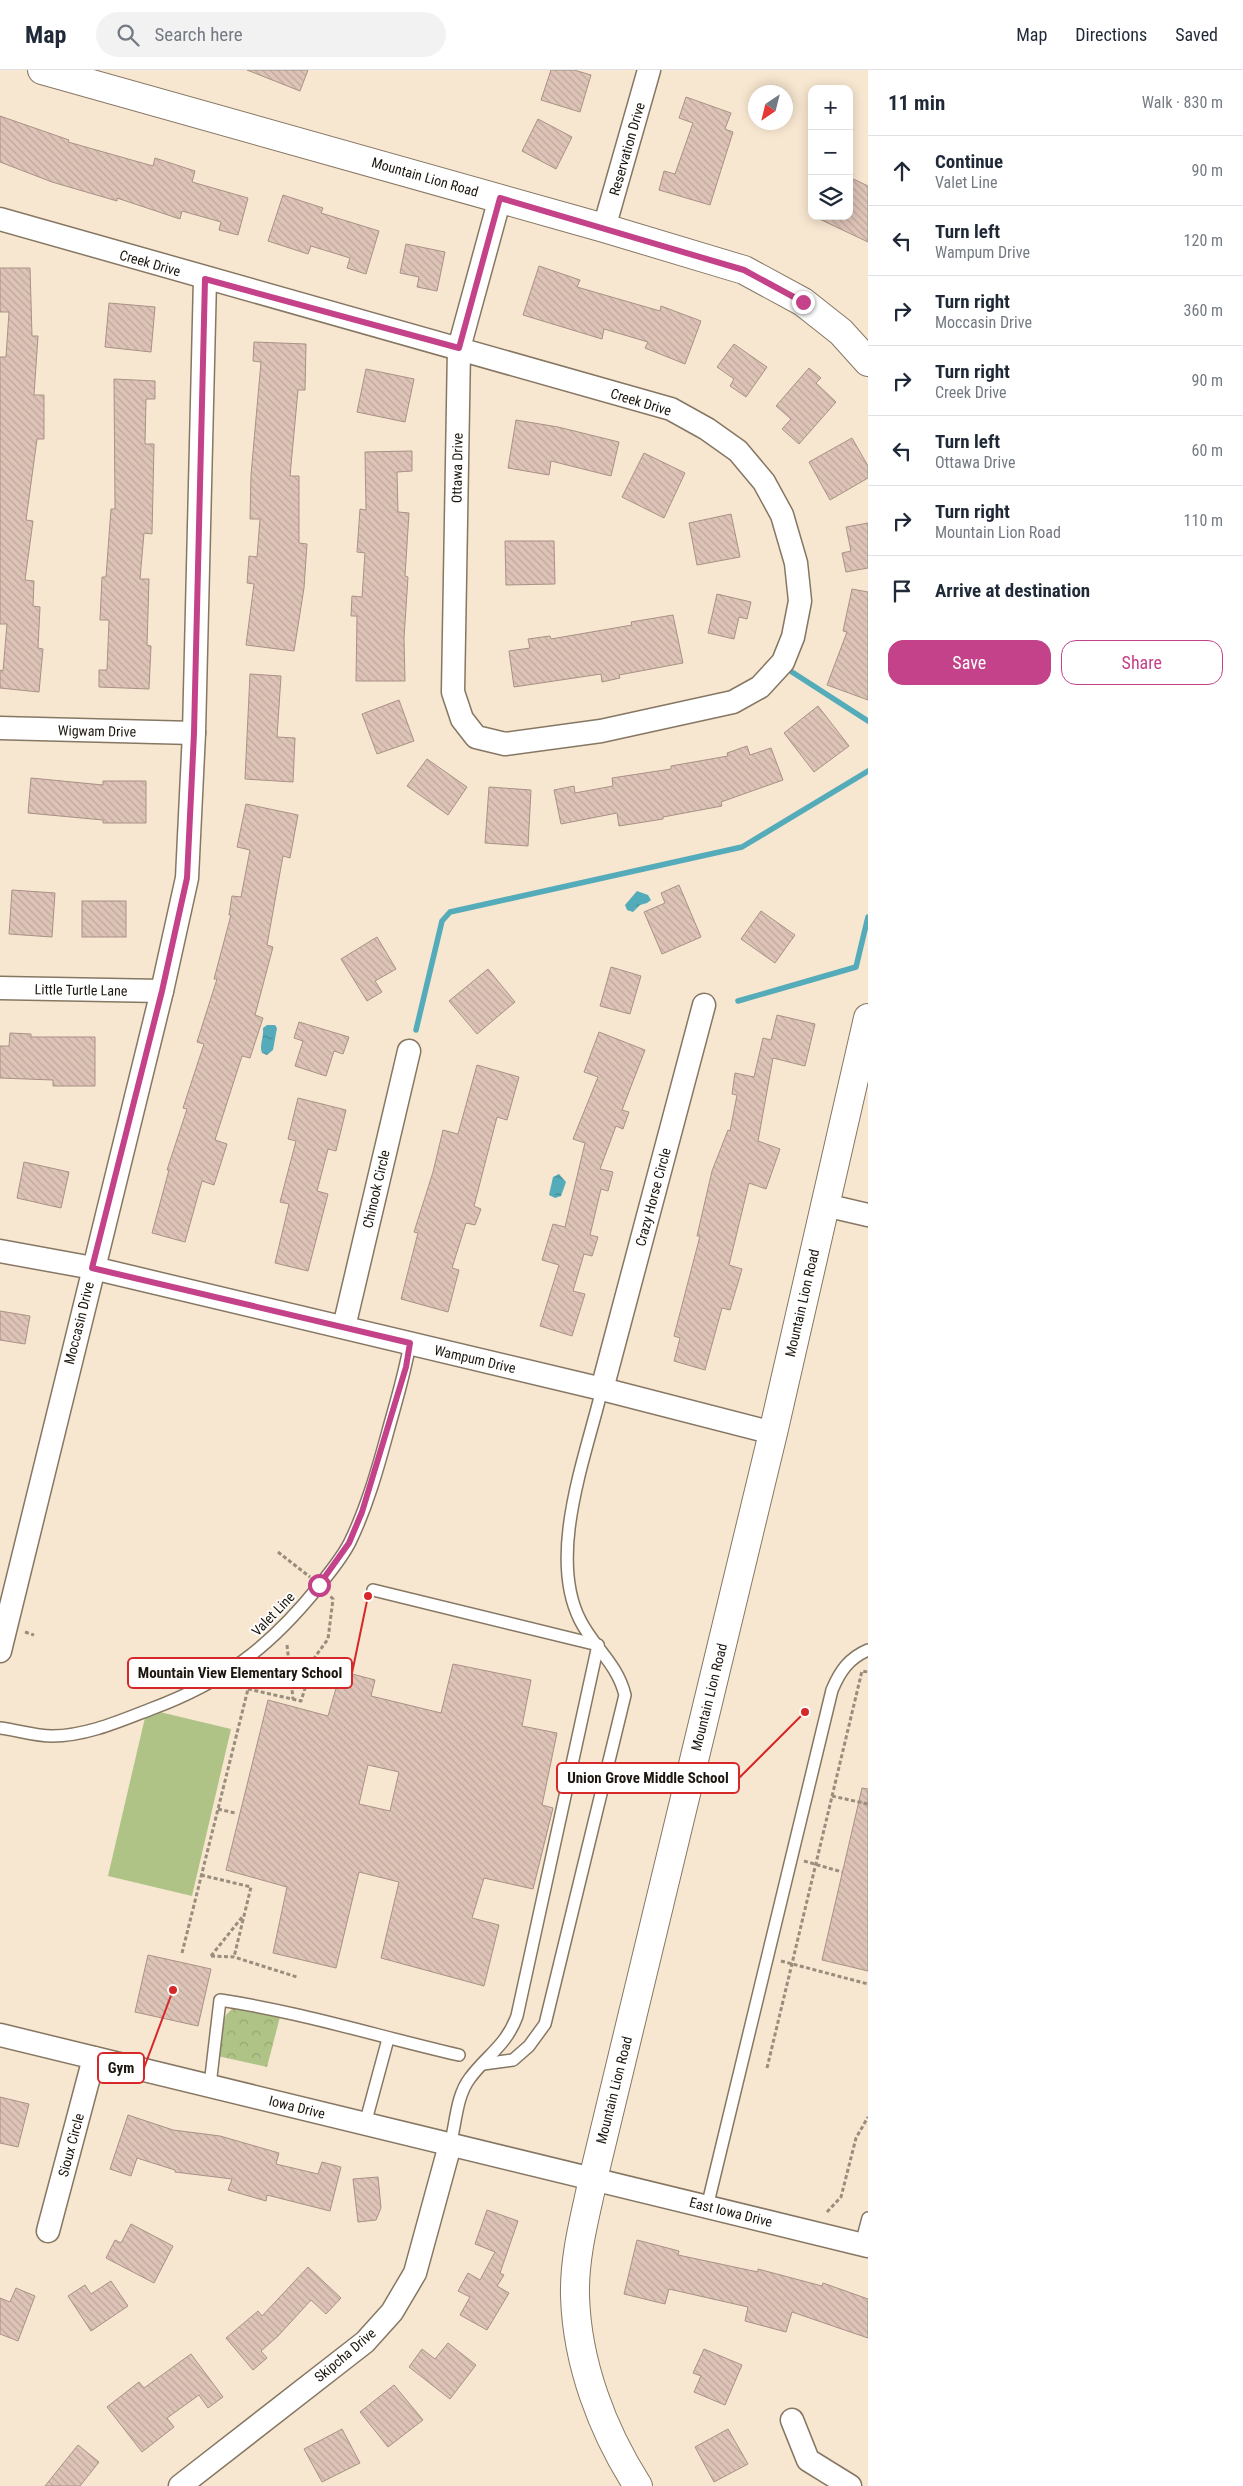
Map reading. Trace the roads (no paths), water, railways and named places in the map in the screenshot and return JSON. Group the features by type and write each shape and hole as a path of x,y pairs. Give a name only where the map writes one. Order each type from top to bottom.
{"street":[{"name":"Mountain Lion Road","path":"42,70 500,198 744,270 773,284 803,302 840,332 868,362"},
{"name":"Reservation Drive","path":"604,228 649,70"},
{"name":"Ottawa Drive","path":"476,737 462,719 453,692 459,348 500,198"},
{"name":"Creek Drive","path":"0,219 205,279 459,348 671,409 707,429 738,451 764,482 782,515 796,563 800,602 793,637 783,662 760,687 733,702 582,733 505,744 476,737"},
{"name":"Moccasin Drive","path":"0,1651 92,1268 162,991 187,878 194,733 205,279"},
{"name":"Wigwam Drive","path":"0,728 194,733"},
{"name":"Little Turtle Lane","path":"0,988 162,991"},
{"name":"Crazy Horse Circle","path":"602,1389 704,1005"},
{"name":"Mountain Lion Road","path":"638,2486 611,2439 586,2372 575,2295 580,2242 593,2178 773,1433 868,1018"},
{"name":"Chinook Circle","path":"344,1327 409,1051"},
{"path":"825,1205 868,1215"},
{"name":"Wampum Drive","path":"0,1251 92,1268 344,1327 602,1389 773,1433"},
{"name":"Iowa Drive","path":"0,2035 593,2178"},
{"name":"Sioux Circle","path":"48,2232 94,2058"},
{"name":"Skipcha Drive","path":"180,2486 365,2342 392,2312 416,2273 450,2145"},
{"name":"East Iowa Drive","path":"593,2178 865,2245"},
{"path":"792,2420 808,2460 850,2486"}],"lane":[{"name":"Valet Line","path":"0,1728 51,1736 84,1732 184,1697 221,1678 255,1653 294,1618 349,1543 362,1512 388,1431 406,1367 410,1343"},
{"path":"483,2064 513,2060 529,2046 545,2024 625,1694 621,1678 580,1621 568,1590 570,1518 602,1389"},
{"path":"373,1590 598,1645"},
{"path":"450,2145 456,2125 459,2101 468,2079 500,2047 512,2031 517,2016 598,1645"},
{"path":"707,2207 832,1690 838,1674 848,1662 868,1650"},
{"path":"210,2085 220,2000 258,2006 459,2055"},
{"path":"365,2124 388,2039"},
{"path":"865,2245 868,2218"}],"water":[{"path":"637,891 648,895 651,900 640,905 633,912 627,910 625,905"},
{"path":"267,1025 275,1025 277,1028 273,1050 267,1055 262,1053 261,1047 263,1028"},
{"path":"559,1174 566,1182 561,1196 555,1198 549,1195 553,1177"}],"waterway":[{"path":"792,672 868,721"},
{"path":"416,1030 442,921 450,912 742,847 868,771"},
{"path":"738,1001 856,967 868,917"}],"place":[{"name":"Mountain View Elementary School","path":"368,1596"},
{"name":"Union Grove Middle School","path":"805,1712"},
{"name":"Gym","path":"173,1990"}]}
